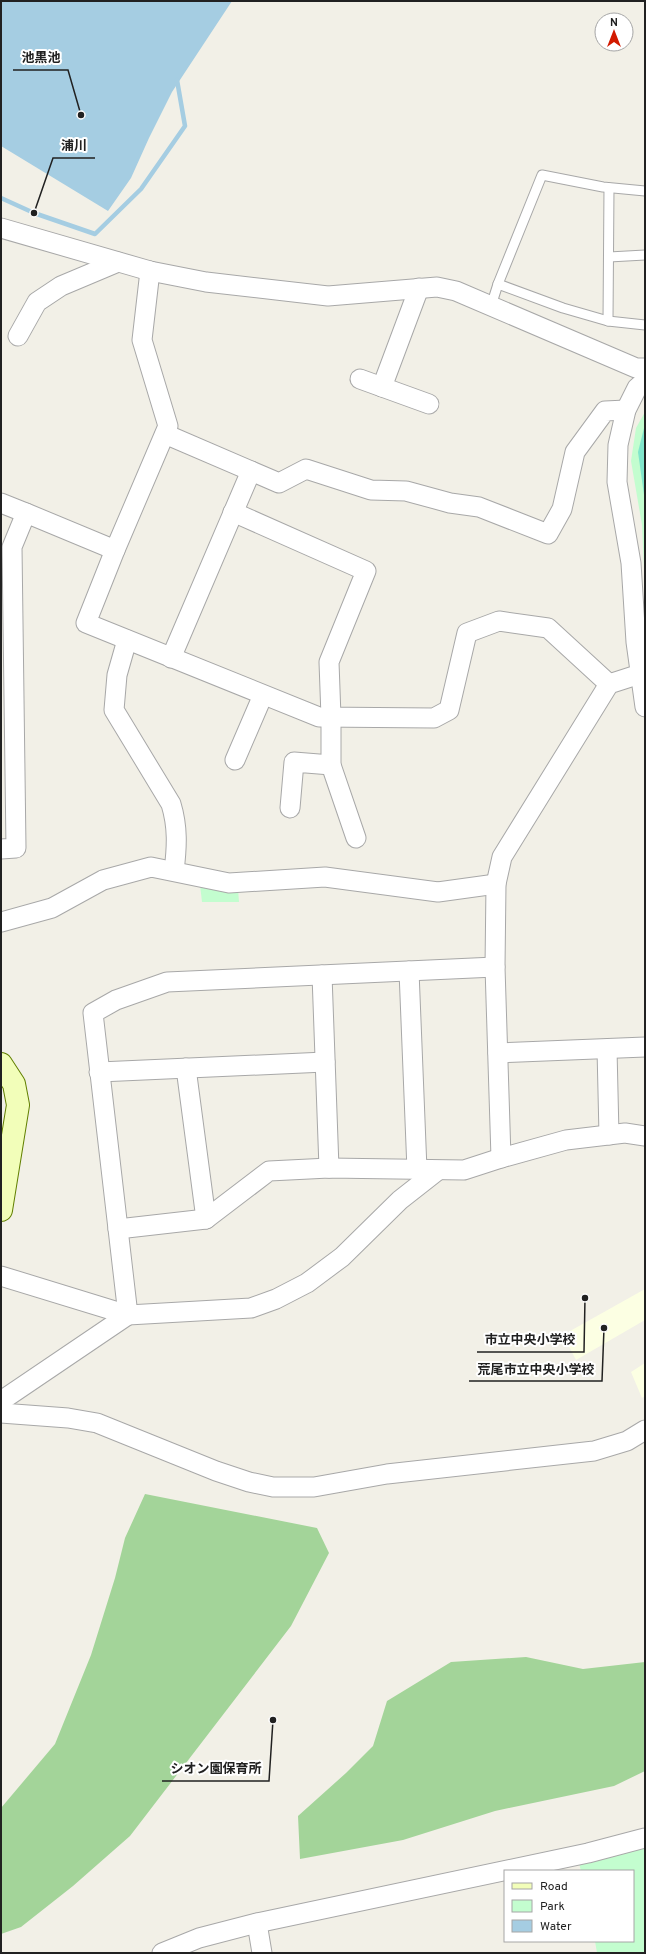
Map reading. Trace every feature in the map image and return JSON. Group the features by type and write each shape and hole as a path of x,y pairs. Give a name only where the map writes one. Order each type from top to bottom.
{"street":[{"path":"1,228 150,271 206,282 328,296 437,287 456,291 636,368 645,368"},
{"path":"18,336 37,302 61,286 118,262"},
{"path":"150,271 142,340 168,426 115,550 86,623 319,717 434,718 449,710 468,633 499,621 548,628 609,684"},
{"path":"382,387 419,288"},
{"path":"360,379 429,404"},
{"path":"645,381 637,388 626,410 618,445 617,482 630,563 636,642 645,708"},
{"path":"165,434 279,483 306,469 371,490 406,491 450,503 479,507 548,534 562,509 575,452 605,411 626,410"},
{"path":"171,658 250,470"},
{"path":"1,503 115,550"},
{"path":"233,512 366,571 329,662 331,765 356,838"},
{"path":"1,849 16,848 8,774 6,547 26,514"},
{"path":"127,640 117,675 114,710 170,804 176,819 178,838 174,871"},
{"path":"501,1158 495,967 496,884 502,857 609,684 640,674"},
{"path":"235,760 263,694"},
{"path":"290,808 294,762 331,765"},
{"path":"1,922 52,908 103,880 151,867 229,883 325,877 438,892 496,884"},
{"path":"128,1315 93,1013 116,1000 167,982 495,967"},
{"path":"409,971 417,1170"},
{"path":"322,975 329,1168"},
{"path":"498,1053 645,1047"},
{"path":"607,1049 609,1135"},
{"path":"99,1072 325,1062"},
{"path":"1,1064 14,1084 18,1105 1,1210"},
{"path":"186,1068 206,1219"},
{"path":"118,1229 206,1219 269,1171 329,1168 464,1170 566,1140 625,1133 645,1136"},
{"path":"1,1276 128,1315 251,1308 276,1299 307,1283 342,1257 400,1200 437,1170"},
{"path":"1,1401 128,1315"},
{"path":"1,1413 68,1418 97,1423 216,1471 249,1482 273,1487 314,1487 387,1474 594,1451 628,1441 645,1430"},
{"path":"508,1870 588,1853 645,1838"},
{"path":"162,1953 199,1938 257,1923 504,1871"},
{"path":"257,1923 262,1953"}],"lane":[{"path":"491,306 498,284 542,175 609,188 645,191"},
{"path":"608,321 609,188"},
{"path":"608,257 645,255"},
{"path":"498,284 563,308 608,321 645,325"}],"shaded area":[{"path":"645,1289 645,1320 576,1360 563,1335"},
{"path":"645,1363 645,1396 642,1398 631,1372"}],"green space":[{"path":"645,412 645,591 642,525 631,461 636,428"},
{"path":"645,424 645,502 638,452"},
{"path":"200,885 238,889 239,902 202,902"},
{"path":"145,1494 317,1528 329,1553 291,1626 130,1836 73,1886 21,1927 1,1934 1,1808 55,1744 91,1655 115,1578 125,1538"},
{"path":"526,1657 583,1669 645,1662 645,1771 614,1786 495,1811 403,1840 300,1859 298,1816 346,1773 373,1746 387,1701 451,1662"},
{"path":"645,1845 645,1953 597,1953 595,1942 634,1942 634,1870 581,1870 578,1859"}],"water":[{"path":"1,1 232,1 172,92 131,178 108,211 1,146"}],"waterway":[{"path":"1,198 34,213 95,234 141,189 185,126 177,80"}],"place":[{"name":"池黒池","path":"81,115"},
{"name":"浦川","path":"34,213"},
{"name":"市立中央小学校","path":"585,1298"},
{"name":"荒尾市立中央小学校","path":"604,1328"},
{"name":"シオン園保育所","path":"273,1720"}]}
